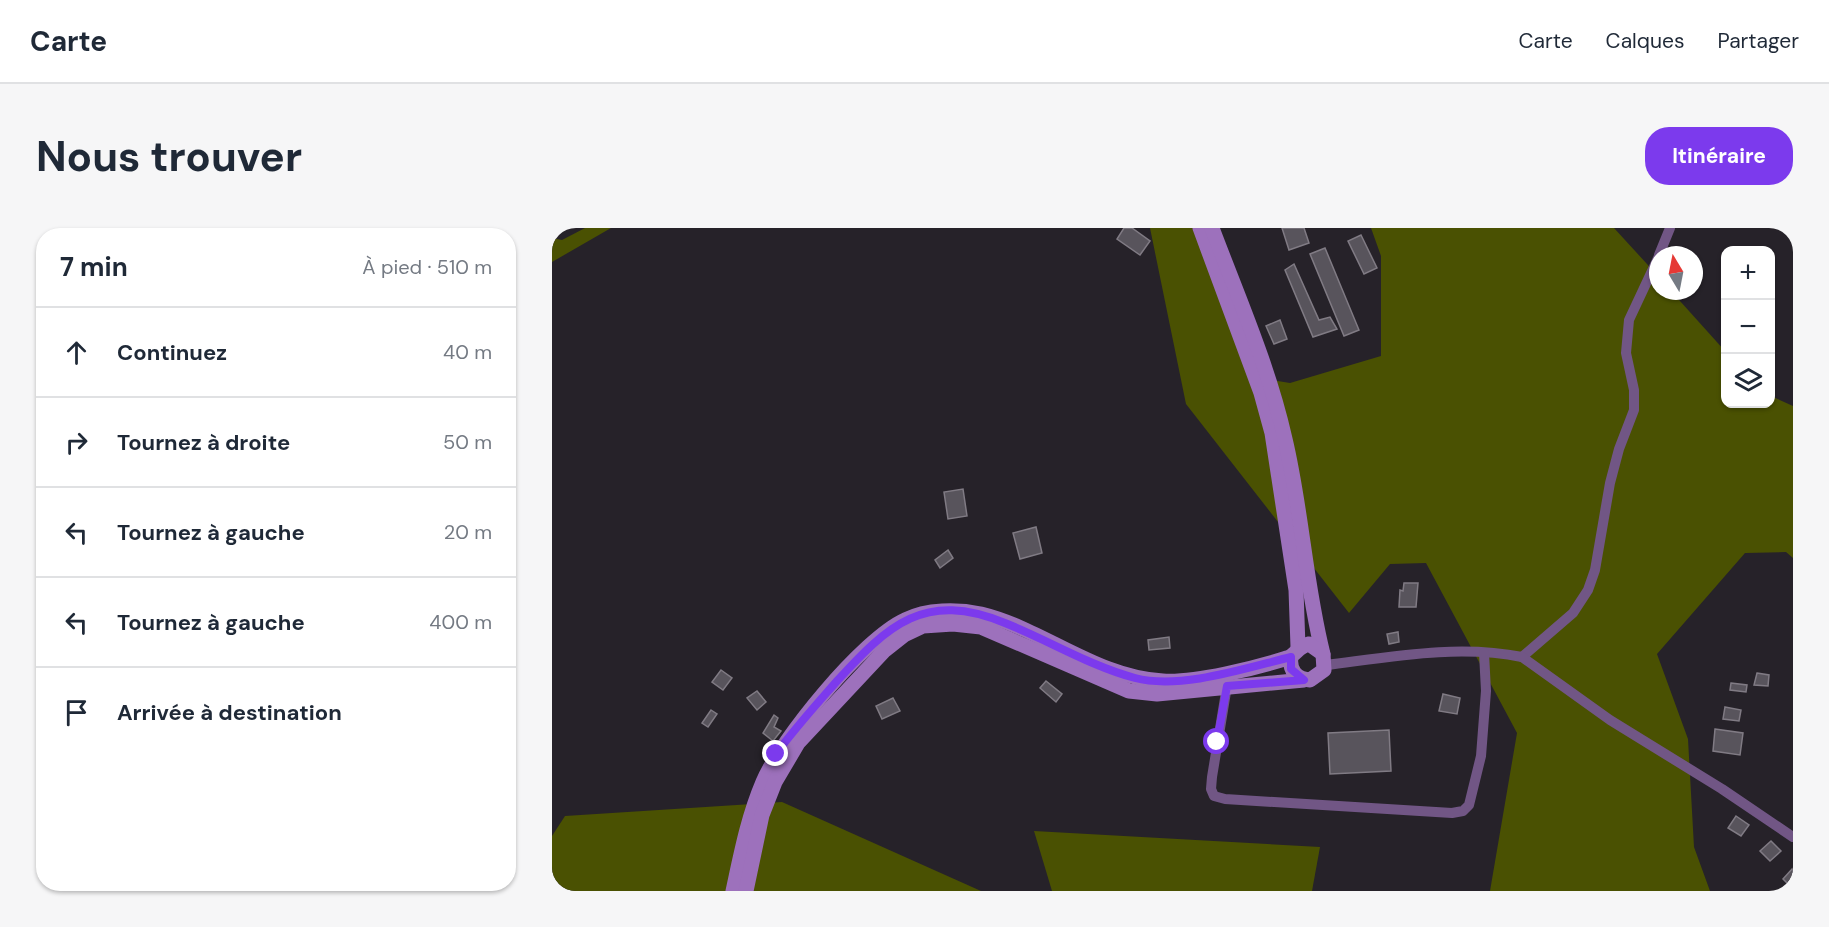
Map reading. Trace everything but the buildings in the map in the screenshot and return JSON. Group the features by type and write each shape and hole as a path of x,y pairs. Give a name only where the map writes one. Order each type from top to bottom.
{"street":[{"path":"1200,228 1258,382 1272,433 1296,590 1294,652 1291,669 1304,680"},
{"path":"746,891 762,815 775,782 798,743 885,650 904,635 923,626 953,624 981,627 1130,692 1157,694 1304,680 1320,675 1325,659 1310,604 1286,439 1265,372 1212,228"},
{"path":"1663,246 1670,228"},
{"path":"1522,657 1573,613 1588,590 1595,570 1610,483 1619,449 1634,411 1634,390 1626,353 1629,320 1649,277"},
{"path":"733,891 754,803 776,754 791,733 873,642 903,620 942,611 981,614 1112,670 1136,678 1165,682 1201,677 1294,652 1309,644 1325,659 1436,652 1522,657 1610,720 1722,789 1793,837"},
{"path":"1227,686 1212,777 1211,789 1214,796 1225,799 1452,813 1463,811 1469,805 1481,756 1486,691 1484,653"}],"green space":[{"path":"585,228 611,228 552,262 552,238 562,240"},
{"path":"1150,228 1197,228 1254,377 1290,383 1381,356 1381,256 1371,228 1614,228 1649,266 1649,300 1679,300 1721,347 1721,408 1775,408 1775,398 1793,406 1793,558 1786,552 1745,553 1657,654 1688,739 1694,847 1710,891 1490,891 1517,733 1426,563 1390,564 1349,613 1186,404"},
{"path":"782,802 981,891 552,891 552,836 565,816"},
{"path":"1034,831 1320,847 1312,891 1052,891"}],"route":[{"path":"776,754 791,733 873,642 903,620 942,611 981,614 1112,670 1136,678 1165,682 1201,677 1291,657 1291,669 1294,674 1304,680 1227,686 1217,742"}]}
